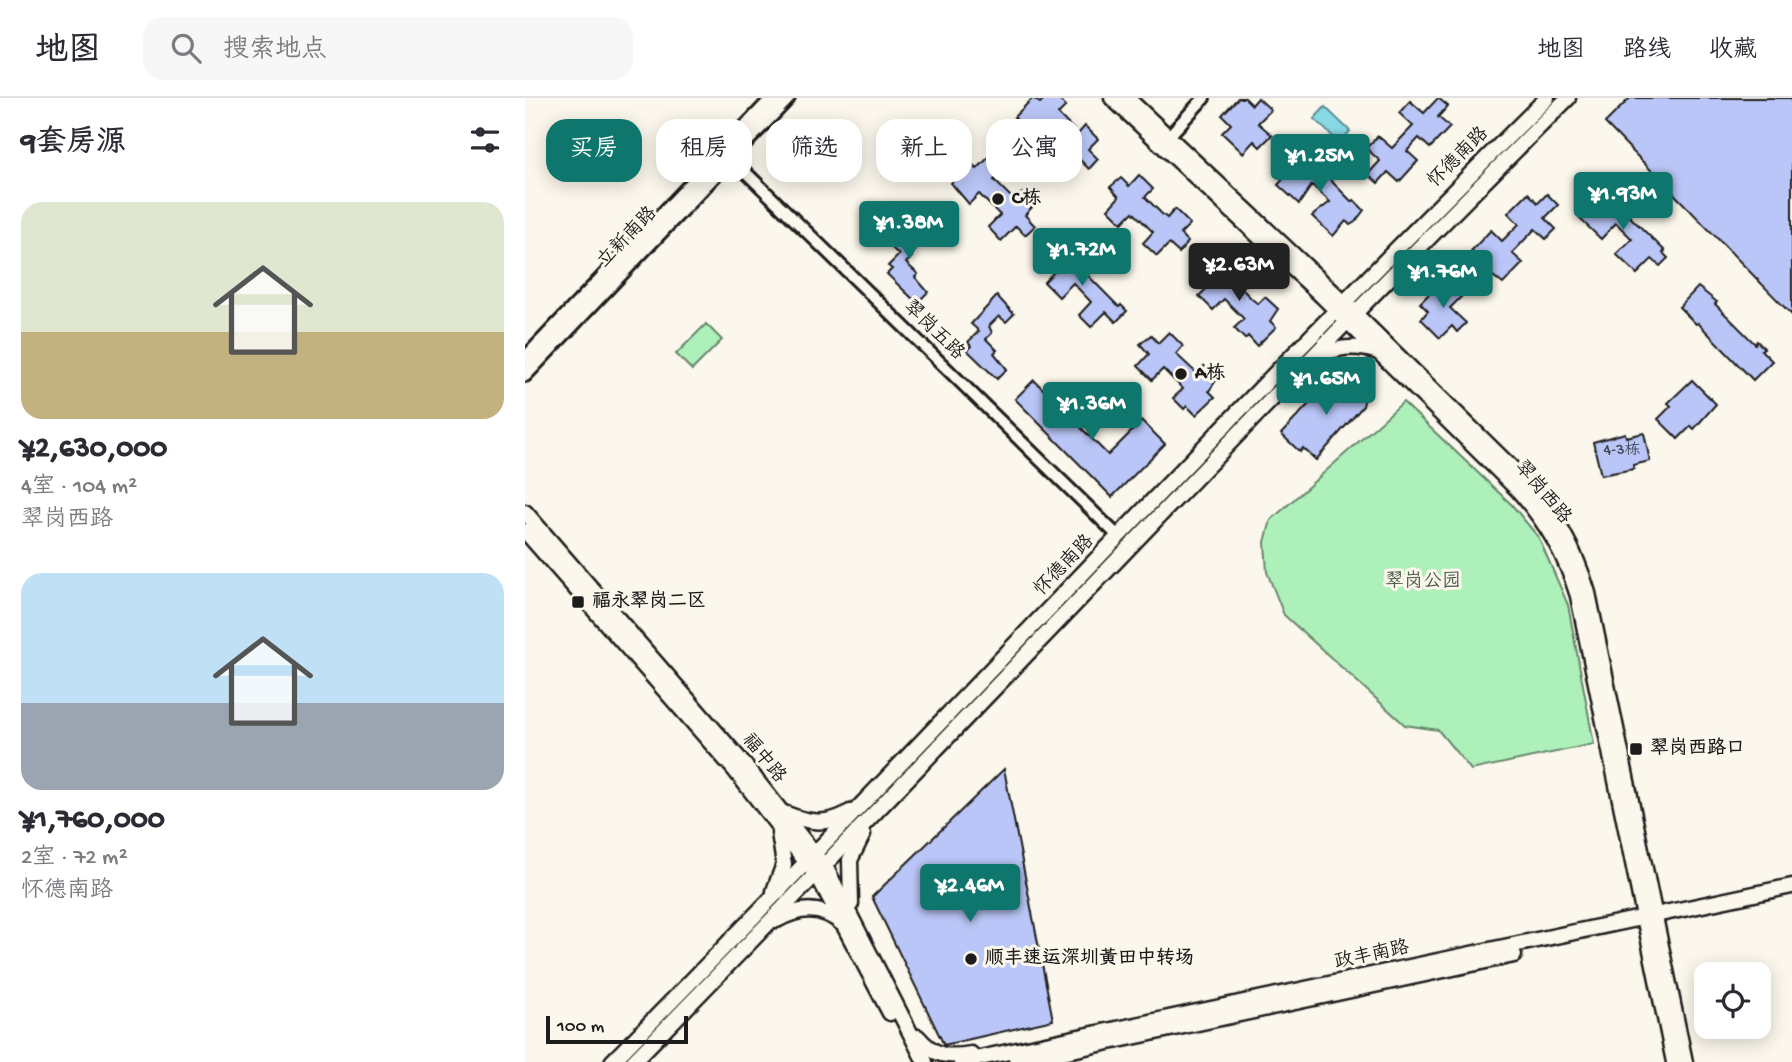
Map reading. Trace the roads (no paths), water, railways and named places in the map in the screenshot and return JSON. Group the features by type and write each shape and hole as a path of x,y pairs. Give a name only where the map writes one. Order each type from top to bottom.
{"main road":[{"name":"翠岗西路","path":"1112,98 1526,482 1550,510 1567,537 1579,561 1588,593 1651,921 1674,1062"},
{"name":"翠岗西路","path":"1128,98 1344,311 1379,353 1518,490 1541,517 1563,554 1578,596 1685,1062"},
{"name":"怀德南路","path":"633,1062 761,931 869,799 1119,537 1344,311 1547,98"},
{"name":"怀德南路","path":"612,1062 761,911 876,813 1301,366 1344,311 1568,98"},
{"path":"1301,366 1331,350 1346,347 1364,347 1379,353"},
{"name":"福中路","path":"525,512 729,747 815,865 849,921 925,1062"},
{"name":"福中路","path":"525,531 779,818"},
{"path":"761,911 779,881 784,864 779,818 827,822 842,817 869,799"},
{"path":"761,931 790,913 809,909 849,921 850,860 876,813"},
{"name":"政丰南路","path":"1016,1062 1651,921 1792,886"},
{"name":"政丰南路","path":"961,1062 1651,921 1792,896"},
{"name":"福中路","path":"849,921 915,1062"},
{"path":"903,1018 927,1047 943,1056 968,1055 1051,1036 1072,1039"}],"street":[{"name":"立新南路","path":"752,124 773,98"},
{"name":"立新南路","path":"752,131 788,98"},
{"path":"1168,137 1204,98"},
{"name":"翠岗五路","path":"752,178 1119,537"},
{"name":"立新南路","path":"525,359 699,182"},
{"name":"立新南路","path":"525,375 701,182"}],"water":[{"path":"1325,107 1350,131 1340,143 1314,119"}],"place":[{"name":"C栋","path":"998,199"},
{"name":"A栋","path":"1181,374"},
{"name":"福永翠岗二区","path":"578,602"},
{"name":"翠岗西路口","path":"1636,749"},
{"name":"顺丰速运深圳黄田中转场","path":"971,959"}],"park label":[{"name":"翠岗公园","path":"1423,582"}]}
